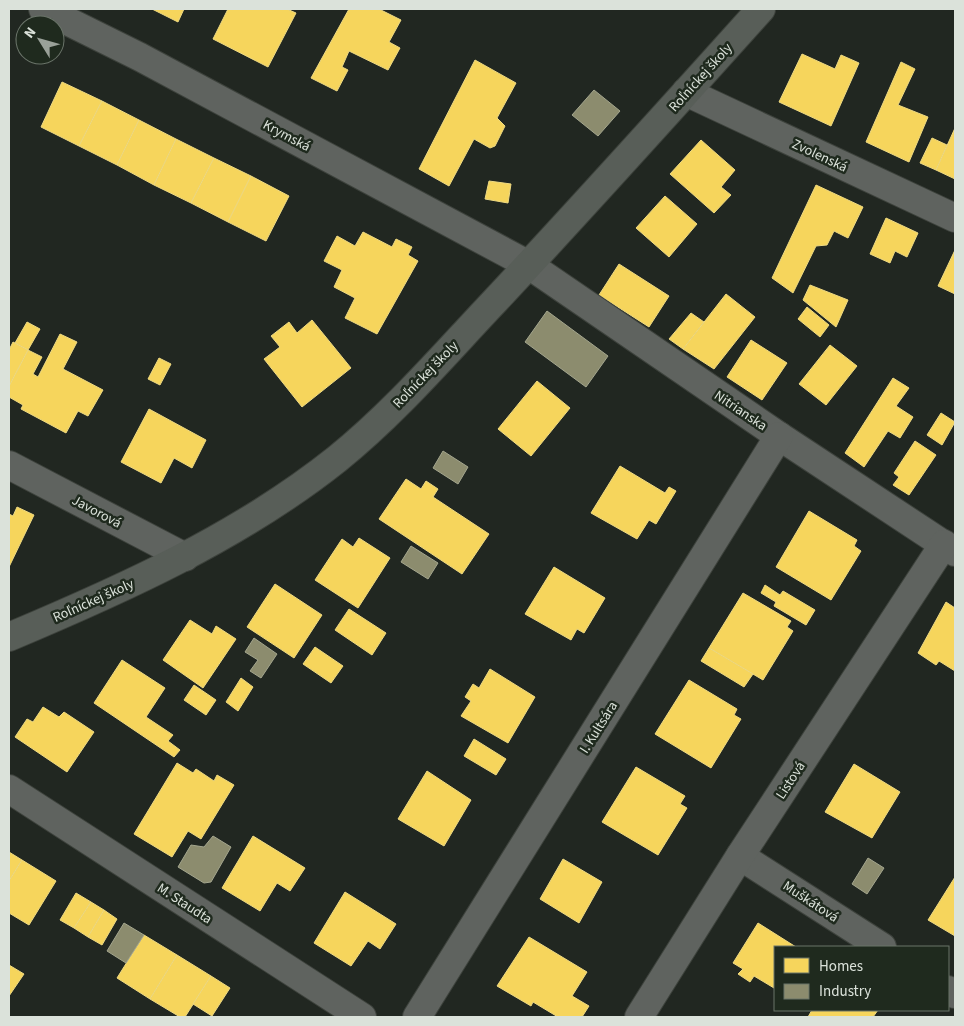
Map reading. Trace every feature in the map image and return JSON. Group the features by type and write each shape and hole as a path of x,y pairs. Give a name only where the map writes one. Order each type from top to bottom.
{"main road":[{"name":"Roľníckej školy","path":"9,637 185,557 255,517 336,459 400,402 528,265 761,9"}],"street":[{"name":"Krymská","path":"43,9 140,57 528,265"},
{"name":"Zvolenská","path":"686,92 955,218"},
{"name":"Nitrianska","path":"528,265 779,436 950,548"},
{"name":"I. Kultsára","path":"422,1015 779,436"},
{"name":"Javorová","path":"9,465 185,557"},
{"name":"Listová","path":"639,1017 740,856 950,548"},
{"name":"M. Staudta","path":"9,789 362,1017"},
{"name":"Muškátová","path":"740,856 880,946"}],"building: Homes":[{"path":"152,9 184,9 178,22"},
{"path":"228,9 287,9 296,13 268,67 213,39"},
{"path":"349,9 379,9 401,20 389,42 400,48 388,70 349,51 342,67 348,70 337,91 311,78"},
{"path":"802,54 835,69 841,55 859,63 831,126 779,102"},
{"path":"475,60 516,83 497,118 505,126 495,146 490,148 474,139 449,186 419,169"},
{"path":"901,62 915,69 898,105 928,117 909,162 866,142"},
{"path":"62,82 102,101 79,146 41,127"},
{"path":"102,101 139,120 117,165 79,146"},
{"path":"139,120 176,139 154,185 117,165"},
{"path":"955,128 955,179 936,170"},
{"path":"932,138 947,145 936,170 920,163"},
{"path":"176,139 214,158 191,203 154,185"},
{"path":"701,140 735,170 721,187 731,195 714,213 670,174"},
{"path":"214,158 251,176 228,222 191,203"},
{"path":"251,176 289,196 266,241 228,222"},
{"path":"489,181 511,184 508,203 485,199"},
{"path":"816,185 863,207 848,238 834,231 827,245 816,246 793,293 772,278"},
{"path":"665,196 697,224 669,257 636,228"},
{"path":"886,218 918,233 907,257 895,251 890,263 870,254"},
{"path":"363,232 392,247 396,239 412,247 408,255 418,261 377,334 345,318 355,298 334,287 342,270 324,261 337,236 355,246"},
{"path":"955,250 955,294 938,286"},
{"path":"619,264 669,296 649,327 599,295"},
{"path":"810,285 848,300 836,327 803,300"},
{"path":"726,294 755,317 714,369 683,349"},
{"path":"807,307 829,325 820,337 798,319"},
{"path":"691,313 704,322 683,349 669,339"},
{"path":"312,320 351,368 302,407 264,359 280,347 271,336 289,322 297,333"},
{"path":"27,322 40,329 28,350 15,343"},
{"path":"60,334 77,342 63,369 103,390 88,416 78,411 66,433 21,409 23,405 9,397 9,386 28,350 42,357 33,374 38,377"},
{"path":"751,340 787,363 762,400 727,377"},
{"path":"13,342 28,350 9,386 9,350"},
{"path":"830,345 857,366 826,405 799,384"},
{"path":"159,358 171,364 160,385 148,379"},
{"path":"893,378 909,388 896,406 913,417 900,438 888,431 864,467 845,453"},
{"path":"537,381 570,408 531,456 498,429"},
{"path":"149,409 206,440 192,468 174,458 161,483 121,462"},
{"path":"941,413 955,422 942,445 927,435"},
{"path":"915,441 936,455 909,495 893,485 899,477 894,473"},
{"path":"620,466 665,493 669,487 676,491 656,524 649,520 637,539 591,513"},
{"path":"406,479 421,489 426,481 438,489 433,497 489,534 462,574 379,519"},
{"path":"17,507 34,515 9,567 9,514 13,516"},
{"path":"809,511 857,540 854,546 861,551 831,600 776,567"},
{"path":"359,538 390,558 358,608 315,580 342,539 353,547"},
{"path":"554,567 605,598 584,633 577,629 571,640 525,614"},
{"path":"275,584 322,615 294,658 247,627"},
{"path":"765,585 780,595 783,591 815,610 806,625 774,606 776,602 761,593"},
{"path":"743,593 791,621 787,627 793,631 763,680 709,648"},
{"path":"946,602 955,608 955,671 939,661 936,665 918,653"},
{"path":"349,609 386,633 372,655 335,630"},
{"path":"190,620 212,634 216,626 236,639 203,688 163,660"},
{"path":"315,647 343,666 331,683 303,664"},
{"path":"709,648 753,674 744,687 701,661"},
{"path":"122,660 165,688 146,717 173,735 168,741 180,750 174,757 94,703"},
{"path":"490,669 535,697 508,743 461,716 471,701 465,697 473,684 479,688"},
{"path":"241,678 253,687 238,711 226,702"},
{"path":"689,680 737,709 734,715 741,719 711,768 655,734"},
{"path":"194,685 216,700 206,715 184,700"},
{"path":"43,707 59,717 64,712 94,732 67,772 15,737 27,719 33,722"},
{"path":"474,739 506,759 496,775 464,756"},
{"path":"177,763 193,773 196,769 214,781 217,775 234,785 201,839 188,831 172,857 134,834"},
{"path":"854,764 900,792 872,838 825,812"},
{"path":"636,767 685,796 680,804 687,808 658,855 602,822"},
{"path":"427,771 471,800 444,846 398,819"},
{"path":"253,836 305,868 290,891 277,883 260,911 222,888"},
{"path":"9,852 22,860 9,881"},
{"path":"563,859 602,882 579,923 540,899"},
{"path":"22,860 56,881 29,925 9,913 9,881"},
{"path":"955,877 955,936 928,920"},
{"path":"345,892 396,924 380,949 368,941 351,966 314,943"},
{"path":"76,893 91,902 74,928 60,920"},
{"path":"91,902 104,910 88,937 74,928"},
{"path":"104,910 117,919 102,945 88,937"},
{"path":"758,923 794,946 774,946 774,988 754,976 750,982 738,974 743,969 733,963"},
{"path":"144,935 177,955 150,999 117,978"},
{"path":"529,937 587,972 572,996 589,1006 582,1017 558,1017 533,1002 531,1006 497,986"},
{"path":"177,955 211,976 185,1017 180,1017 150,999"},
{"path":"9,965 24,974 9,996"},
{"path":"211,976 230,988 212,1016 193,1004"},
{"path":"811,1011 877,1011 873,1017 808,1017"}],"building: Industry":[{"path":"594,90 620,111 598,136 572,115"},
{"path":"547,311 608,356 586,387 525,342"},
{"path":"443,451 468,467 458,484 433,468"},
{"path":"411,546 438,563 428,579 401,562"},
{"path":"254,638 277,654 261,678 250,671 258,660 245,652"},
{"path":"213,836 231,847 211,882 204,883 178,867 191,845 204,847"},
{"path":"868,858 884,868 867,894 852,884"},
{"path":"124,923 144,935 126,963 107,951"}]}
